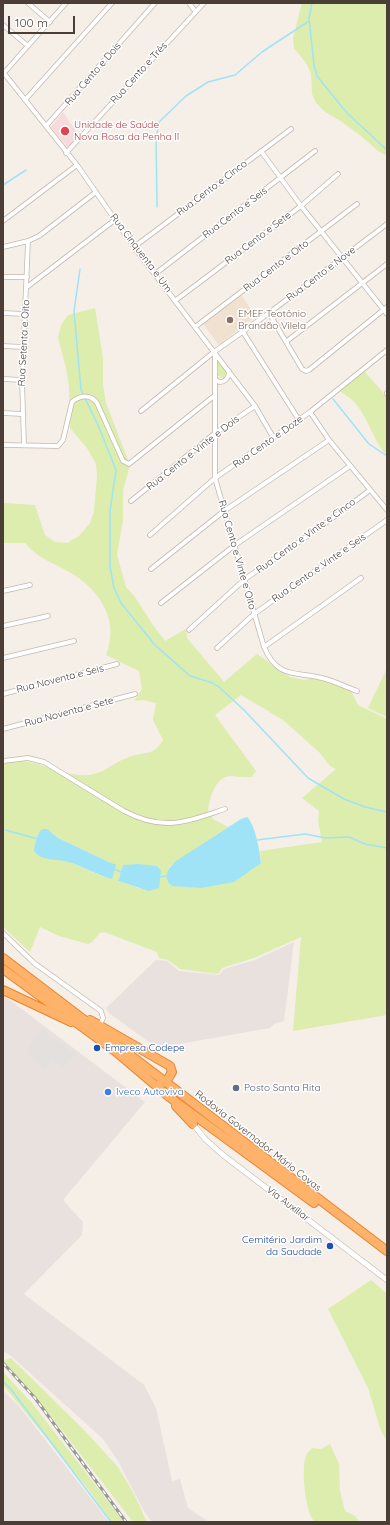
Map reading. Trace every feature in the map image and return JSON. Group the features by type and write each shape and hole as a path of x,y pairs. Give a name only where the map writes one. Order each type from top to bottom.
{"highway":[{"name":"Rodovia Governador Mário Covas","path":"4,959 168,1096 387,1258"},
{"name":"Rodovia Governador Mário Covas","path":"3,969 166,1082 387,1251"},
{"path":"3,990 61,1019 79,1021 90,1020 170,1066 172,1072 166,1082 159,1083 147,1078"},
{"path":"168,1096 192,1124"},
{"path":"192,1124 191,1119 194,1115"}],"street":[{"path":"28,3 50,22"},
{"path":"3,73 66,3"},
{"path":"25,100 112,3"},
{"name":"Rua Cento e Dois","path":"46,126 155,3"},
{"path":"189,3 195,11"},
{"name":"Rua Cento e Três","path":"66,153 195,11 204,3"},
{"path":"3,25 28,46"},
{"name":"Rua Cinquenta e Um","path":"3,73 77,165 116,219 134,247 176,300 255,406 273,437"},
{"name":"Rua Cento e Cinco","path":"134,247 291,129"},
{"path":"261,151 301,206 386,308 387,314"},
{"name":"Rua Cento e Seis","path":"155,274 315,151"},
{"path":"3,221 77,165"},
{"name":"Rua Cento e Sete","path":"176,300 301,206 338,174"},
{"path":"3,247 28,241 39,236 96,192"},
{"name":"Rua Cento e Oito","path":"195,327 357,204"},
{"path":"27,286 116,219"},
{"name":"Rua Cento e Nove","path":"141,411 215,353 387,224"},
{"name":"Rua Setenta e Oito","path":"24,445 22,380 28,241"},
{"path":"287,341 387,264"},
{"path":"3,277 27,277"},
{"path":"269,313 302,368 306,371 386,308"},
{"path":"3,313 25,314"},
{"path":"244,332 299,420"},
{"path":"3,346 23,347"},
{"name":"Rua Cento e Doze","path":"150,535 215,478 310,412 387,350"},
{"name":"Rua Cento e Vinte e Oito","path":"215,353 215,478 264,647 276,666 285,672 324,678 357,691"},
{"path":"215,379 219,382 224,381 228,377 229,371"},
{"path":"3,379 22,380"},
{"path":"3,445 58,446 63,440 72,402 80,397 86,396 95,400 97,403 123,461 127,464 131,464 214,396"},
{"name":"Rua Cento e Vinte e Dois","path":"131,501 214,434 255,406"},
{"path":"310,412 329,440 387,510"},
{"path":"3,413 22,414"},
{"path":"151,569 224,511 329,440"},
{"path":"161,603 235,545 350,466"},
{"name":"Rua Cento e Vinte e Cinco","path":"189,630 245,579 319,528 370,490"},
{"name":"Rua Cento e Vinte e Seis","path":"217,648 254,614 387,520"},
{"path":"264,647 361,578"},
{"path":"3,591 30,584"},
{"path":"3,626 48,616"},
{"path":"3,658 74,641"},
{"name":"Rua Noventa e Seis","path":"3,694 117,664"},
{"name":"Rua Noventa e Sete","path":"3,730 135,694"},
{"path":"3,761 28,758 44,762 124,811 154,822 176,824 225,809"},
{"path":"3,933 34,963 101,1011 103,1018 100,1025"},
{"name":"Via Auxiliar","path":"192,1124 205,1138 229,1159 387,1280"}],"shaded area":[{"name":"Unidade de Saúde Nova Rosa da Penha II","path":"63,112 79,136 68,148 51,127"},
{"name":"EMEF Teotônio Brandão Vilela","path":"241,295 256,316 219,345 203,324"},
{"path":"294,942 284,1021 274,1024 270,1028 162,1047 149,1042 109,1013 106,1008 156,960 167,961 179,971 219,975 224,969 255,960"},
{"path":"3,995 145,1102 63,1200 83,1222 82,1235 24,1294 144,1385 156,1408 172,1481 180,1479 188,1508 209,1522 152,1522 145,1513 118,1461 103,1439 10,1355 3,1351"},
{"path":"42,1030 75,1054 63,1068 52,1059 44,1069 27,1051"},
{"path":"3,1391 18,1405 109,1522 3,1522"}],"green space":[{"path":"302,3 387,3 387,156 378,151 342,122 324,111 316,103 312,94 311,73 306,63 294,48 293,38"},
{"path":"95,308 103,358 103,385 106,403 130,465 123,490 123,520 117,555 126,587 135,597 165,641 186,629 187,638 224,682 257,654 290,677 304,680 316,677 350,689 358,705 387,719 387,1015 293,1031 301,937 254,958 222,968 218,974 180,969 168,960 159,958 157,952 104,932 100,933 92,942 88,944 59,936 40,927 30,952 3,927 3,763 15,761 26,762 66,773 87,775 104,770 129,757 148,753 156,749 163,740 153,720 156,703 143,700 134,701 142,689 139,671 106,655 110,642 111,630 105,608 99,597 81,580 41,557 25,543 3,543 3,503 35,505 45,535 55,542 67,543 79,536 90,523 94,511 97,476 96,464 87,448 70,428 69,386 58,338 61,325 68,315","holes":["241,695 283,720 319,752 330,766 336,769 302,798 319,811 318,820 322,842 260,851 261,863 182,886 172,886 167,879 170,866 228,827 213,819 208,811 211,795 220,780 230,776 252,777 256,771 215,715","47,829 58,838 116,864 104,877 34,847","123,865 130,866 141,889 118,881"]},
{"path":"218,361 227,374 223,378 218,376"},
{"path":"364,371 387,397 387,456 382,450 360,410 352,400 339,390"},
{"path":"387,668 387,717 368,708"},
{"path":"371,1280 387,1294 387,1442 381,1431 368,1388 328,1309"},
{"path":"11,1358 84,1430 118,1467 134,1494 147,1522 133,1522 54,1420 3,1361"},
{"path":"3,1372 32,1403 124,1522 111,1522 89,1490 3,1385"},
{"path":"330,1444 339,1464 340,1491 345,1511 355,1516 360,1522 315,1522 309,1510 306,1501 304,1480 306,1455 312,1448 321,1449"}],"water":[{"path":"247,817 255,832 261,863 234,882 201,888 172,886 169,883 167,880 167,873 176,861 241,819"},
{"path":"42,829 47,829 58,838 116,864 112,879 65,861 44,858 37,854 34,851 35,845"},
{"path":"138,864 157,866 161,871 159,888 149,891 118,881 123,865"}],"waterway":[{"path":"312,3 309,18 314,65 317,76 347,113 387,150"},
{"path":"157,207 156,139 159,122 186,96 208,82 235,75 262,52 309,21"},
{"path":"3,185 26,170"},
{"path":"80,269 74,311 81,390 98,425 116,470 110,511 110,566 114,588 121,603 155,645 190,676 213,683 219,687 244,710 308,778 344,799 365,807 387,812"},
{"path":"333,399 369,444 387,456"},
{"path":"5,830 38,839"},
{"path":"257,840 305,834 326,838 349,837 365,844 387,848"},
{"path":"114,869 121,872"},
{"path":"159,877 167,876"},
{"path":"3,1382 10,1388 111,1522"}],"railway":[{"path":"3,1363 35,1398 126,1522"}],"place":[{"name":"Unidade de Saúde Nova Rosa da Penha II","path":"65,131"},
{"name":"EMEF Teotônio Brandão Vilela","path":"230,320"},
{"name":"Empresa Codepe","path":"97,1048"},
{"name":"Posto Santa Rita","path":"236,1088"},
{"name":"Iveco Autoviva","path":"108,1092"},
{"name":"Cemitério Jardim da Saudade","path":"330,1246"}]}
